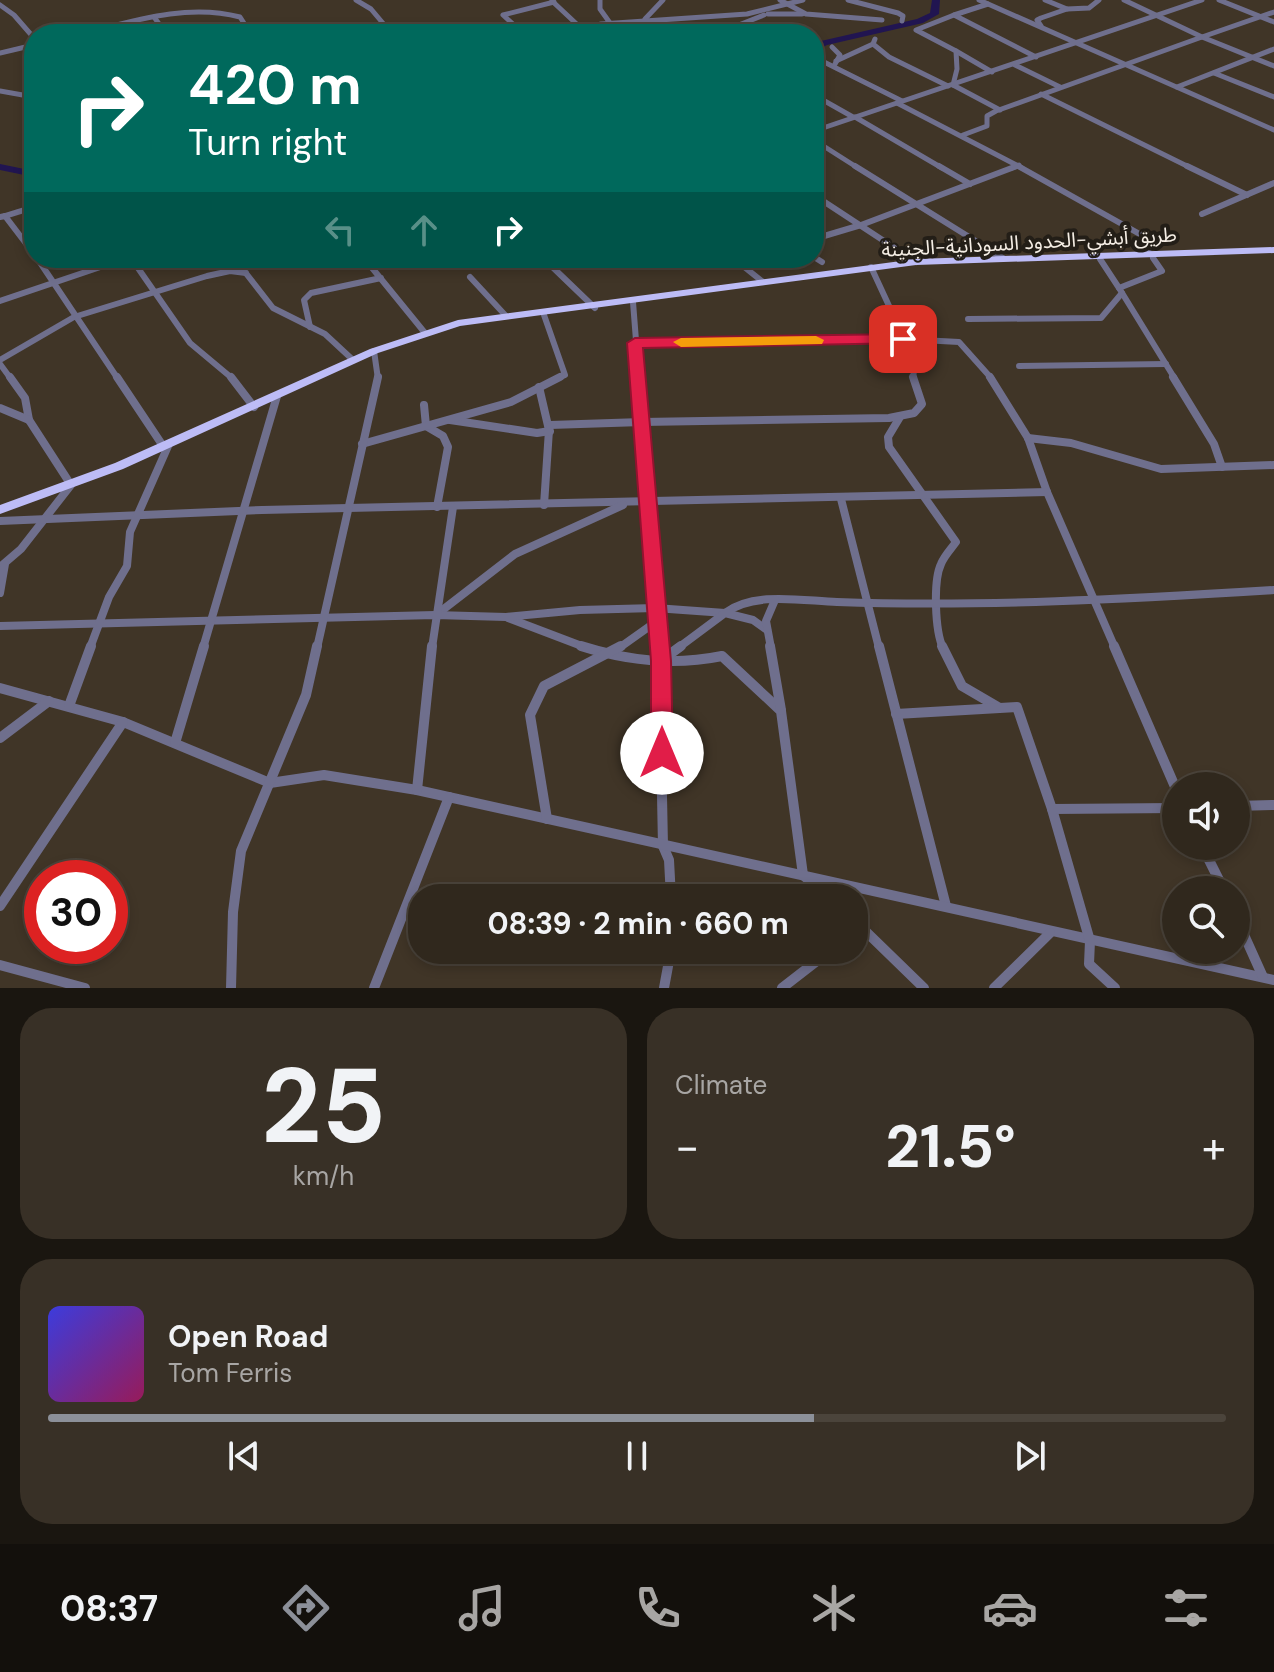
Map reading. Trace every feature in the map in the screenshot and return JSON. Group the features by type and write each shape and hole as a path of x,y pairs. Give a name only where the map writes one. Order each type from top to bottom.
{"highway":[{"path":"426,334 594,306 872,269 949,262 1274,252"},
{"name":"طريق أبشي-الحدود السودانية-الجنينة","path":"872,269 916,262 1151,256"},
{"path":"321,378 353,360 458,323 816,276"},
{"path":"0,510 71,485 277,396 351,369 375,354"}],"street":[{"path":"356,0 371,9 384,24"},
{"path":"600,0 600,9 610,23"},
{"path":"638,23 652,15 663,0"},
{"path":"780,0 806,14"},
{"path":"747,14 803,0"},
{"path":"848,0 898,13 903,16 902,21"},
{"path":"979,0 1274,130"},
{"path":"1045,0 1067,9"},
{"path":"1041,27 1037,20 1067,9 1089,8 1099,0"},
{"path":"1124,0 1202,37 1274,66"},
{"path":"824,128 1202,0"},
{"path":"1219,0 1274,22"},
{"path":"513,24 503,15 552,1 577,24"},
{"path":"988,4 916,30 992,72"},
{"path":"0,5 24,26"},
{"path":"129,24 187,12 227,13 240,17 245,24"},
{"path":"963,135 987,126 987,116 1000,110 1274,12"},
{"path":"606,24 747,14 806,14 882,20"},
{"path":"742,24 768,14"},
{"path":"954,15 1037,57"},
{"path":"154,17 159,24"},
{"path":"836,63 874,42 889,57 1000,110"},
{"path":"0,53 24,47"},
{"path":"832,47 840,55 836,63"},
{"path":"1177,87 1274,49"},
{"path":"951,85 957,69 956,51"},
{"path":"824,60 836,63 900,102 1145,237 1151,256 1162,271 1150,273 1121,291 1109,312 1101,318 968,319"},
{"path":"1015,65 1060,87"},
{"path":"1213,72 1274,97"},
{"path":"0,91 24,95"},
{"path":"1041,94 1247,195"},
{"path":"824,100 970,184"},
{"path":"824,146 1003,258"},
{"path":"824,236 1019,165"},
{"path":"1202,214 1274,183"},
{"path":"824,201 916,262"},
{"path":"24,210 3,217 24,243"},
{"path":"1100,259 1214,444 1222,467"},
{"path":"43,268 74,317 166,445 130,532 127,566 109,597 69,706"},
{"path":"0,301 100,268"},
{"path":"137,268 190,343 211,364 230,376 254,407"},
{"path":"242,268 273,308 325,334 353,360"},
{"path":"372,268 426,334"},
{"path":"554,268 594,306"},
{"path":"746,268 763,282"},
{"path":"450,420 537,433 550,428 642,422 900,417 914,413 922,404 913,381 915,362 872,269"},
{"path":"0,593 3,566 21,550 46,519 53,504 71,485 29,420 25,398 0,362 74,317 230,271 246,273"},
{"path":"470,277 506,316"},
{"path":"310,327 303,305 311,293 381,278"},
{"path":"633,302 661,661 663,846 669,860 670,884"},
{"path":"362,444 511,402 565,375 554,344 546,335 544,315"},
{"path":"635,343 903,339 959,342 996,384 1028,438 1047,492 1169,772"},
{"path":"231,988 233,912 241,851 306,695 378,380 375,354"},
{"path":"1019,366 1166,364"},
{"path":"539,387 548,405 550,428 544,505"},
{"path":"175,743 277,396"},
{"path":"424,405 426,426"},
{"path":"0,408 29,420"},
{"path":"900,417 888,437 889,447 956,542 940,565 937,636 962,686 999,708"},
{"path":"426,426 443,436 448,447 437,507"},
{"path":"1028,438 1071,443 1161,469 1274,465"},
{"path":"0,521 348,508 625,505 1047,492"},
{"path":"841,499 946,906"},
{"path":"435,615 515,554 625,505"},
{"path":"417,790 435,615 453,507"},
{"path":"661,661 737,604 775,600 868,603 1094,601 1274,590"},
{"path":"775,600 766,621 767,630 803,875 813,884"},
{"path":"0,626 435,615 506,617 580,610 655,608 725,613 753,620 767,630"},
{"path":"506,617 556,639 610,654 661,661 704,661 722,656 781,711"},
{"path":"547,819 530,715 544,686 610,654 657,621"},
{"path":"0,688 123,722 270,783 324,775 417,790 946,906 1050,933 1268,978"},
{"path":"0,738 49,701"},
{"path":"896,714 1017,707 1052,809 1090,941 1089,964 1115,988"},
{"path":"0,906 123,722"},
{"path":"374,988 449,797"},
{"path":"1250,806 1274,805"},
{"path":"1052,809 1162,808"},
{"path":"994,988 1050,933"},
{"path":"868,937 924,988"},
{"path":"1250,944 1268,978"},
{"path":"664,988 668,964"},
{"path":"782,988 813,964"},
{"path":"0,965 85,988"}],"waterway":[{"path":"824,43 920,21 934,14 936,0"},
{"path":"0,167 24,172"}],"slow traffic":[{"path":"681,342 816,340"}],"route":[{"path":"662,753 661,661 635,343 903,339"}]}
